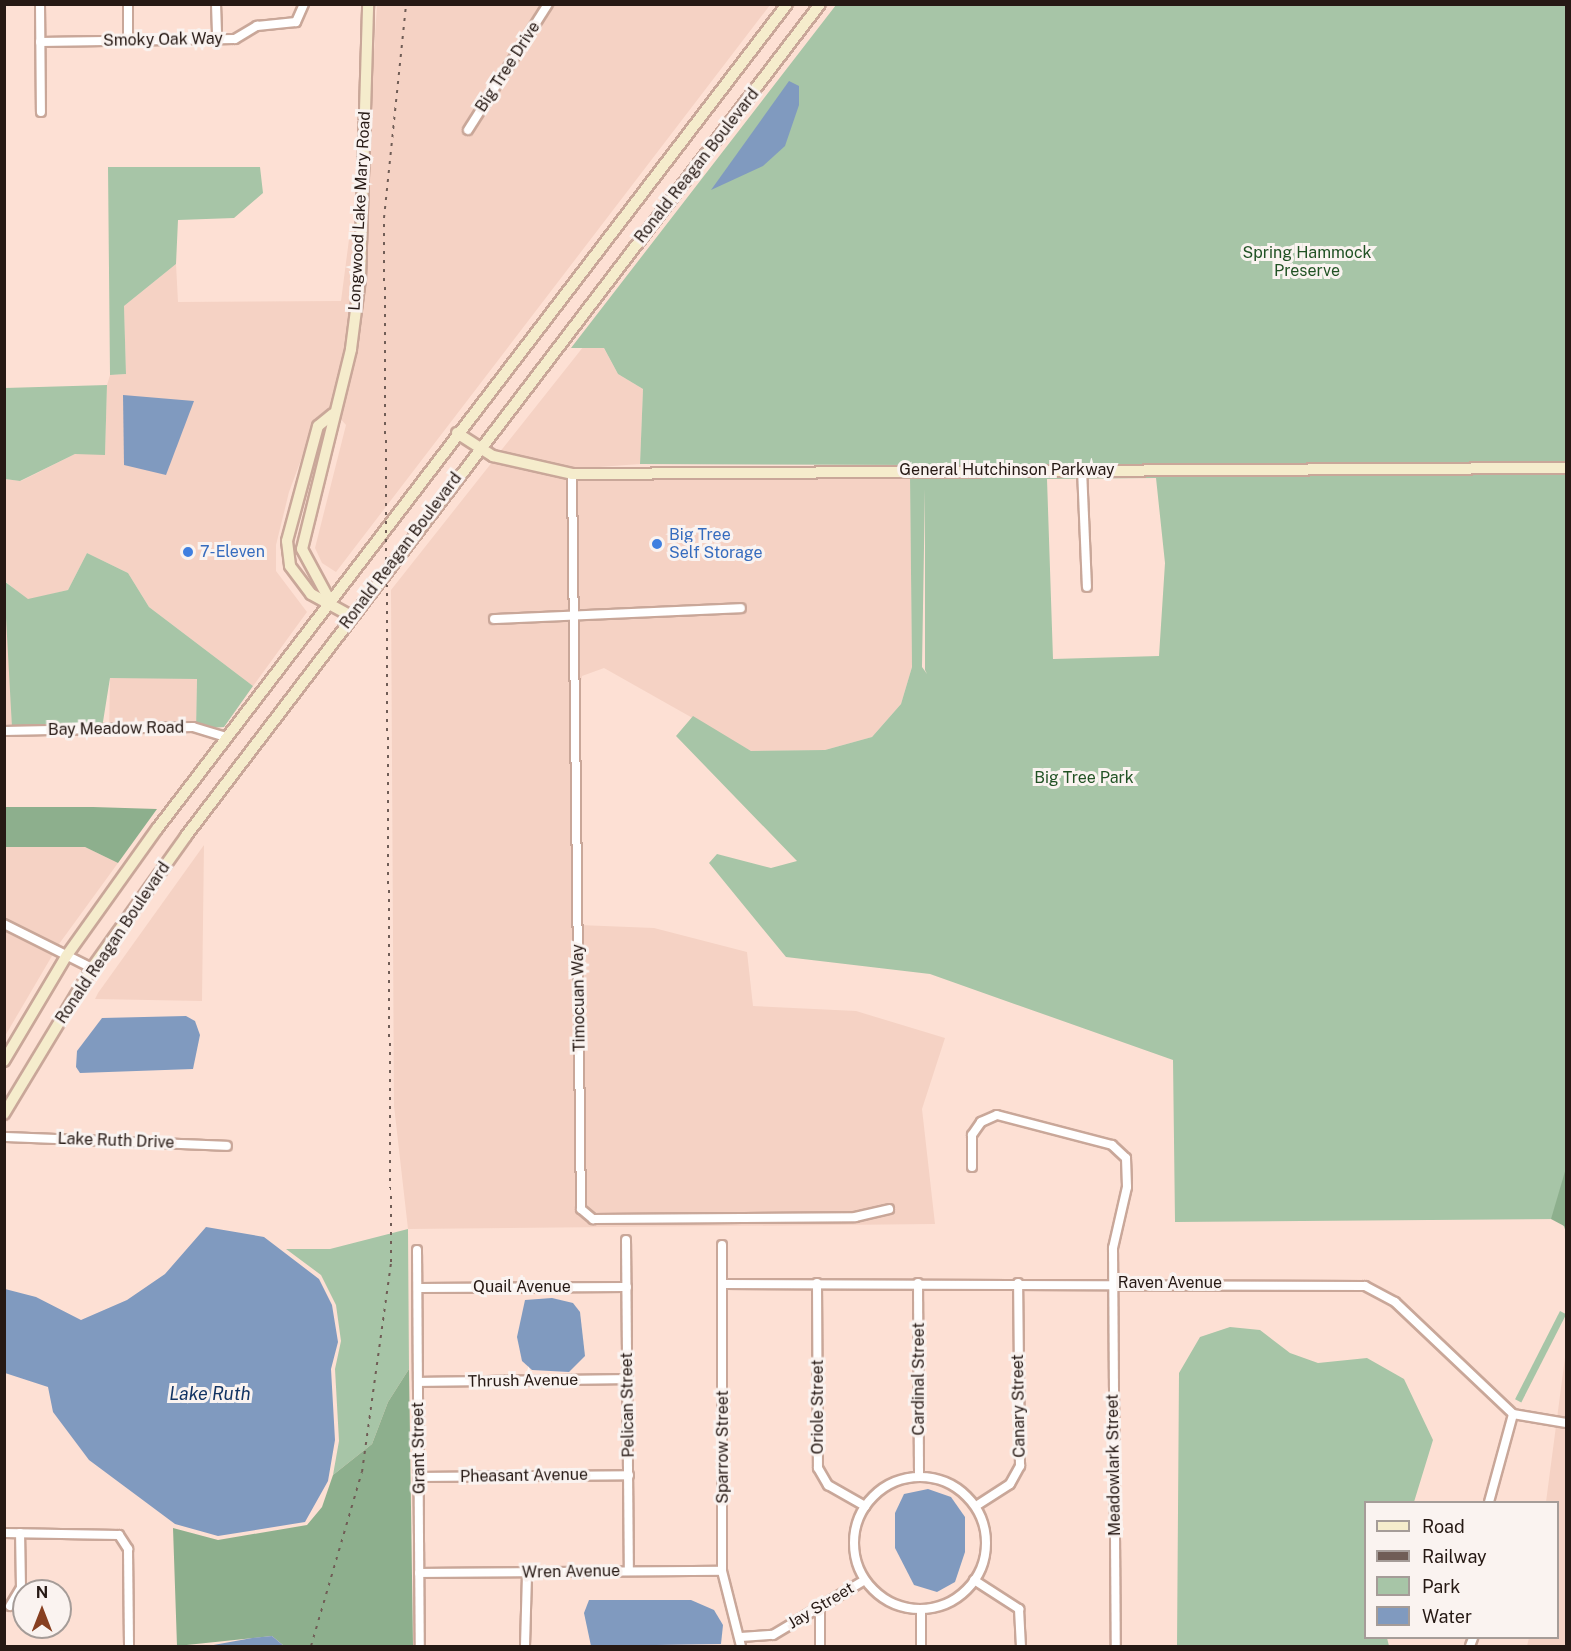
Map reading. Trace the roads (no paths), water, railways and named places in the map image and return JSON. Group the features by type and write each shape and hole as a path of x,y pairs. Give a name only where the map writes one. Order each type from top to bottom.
{"main road":[{"name":"Longwood Lake Mary Road","path":"330,601 302,549 336,427 333,414 351,349 360,279 368,4"},
{"name":"Ronald Reagan Boulevard","path":"4,1061 67,956 225,737 787,4"},
{"name":"Ronald Reagan Boulevard","path":"4,1114 92,968 351,616 820,4"},
{"name":"Longwood Lake Mary Road","path":"330,601 311,594 290,566 287,541 318,426 333,414"},
{"name":"General Hutchinson Parkway","path":"457,433 480,447 532,468 572,474 1082,469 1566,468"},
{"path":"330,601 351,616"}],"street":[{"path":"40,4 41,112"},
{"path":"128,4 128,41"},
{"path":"216,4 217,40"},
{"name":"Smoky Oak Way","path":"40,42 235,39 258,26 290,25 303,15 304,4"},
{"name":"Big Tree Drive","path":"468,130 548,4"},
{"path":"1082,469 1087,587"},
{"name":"Timocuan Way","path":"572,474 586,1217 855,1217 889,1209"},
{"path":"495,619 574,620 741,608"},
{"name":"Bay Meadow Road","path":"4,731 193,728 225,737"},
{"path":"4,924 92,968"},
{"name":"Meadowlark Street","path":"972,1167 972,1135 981,1122 997,1115 1120,1150 1128,1172 1115,1236 1113,1283 1116,1647"},
{"name":"Lake Ruth Drive","path":"4,1137 227,1146"},
{"name":"Pelican Street","path":"626,1240 629,1570"},
{"name":"Sparrow Street","path":"722,1245 722,1570 741,1637 741,1647"},
{"name":"Grant Street","path":"417,1250 420,1647"},
{"name":"Oriole Street","path":"817,1283 818,1468 828,1485 865,1506"},
{"name":"Cardinal Street","path":"918,1283 919,1475"},
{"name":"Canary Street","path":"976,1506 1010,1484 1020,1466 1018,1283"},
{"name":"Raven Avenue","path":"723,1284 1345,1284 1380,1291 1513,1414"},
{"name":"Quail Avenue","path":"418,1288 627,1287"},
{"name":"Thrush Avenue","path":"418,1382 628,1379"},
{"path":"1491,1501 1513,1414 1566,1422"},
{"name":"Pheasant Avenue","path":"419,1477 629,1475"},
{"path":"919,1475 948,1482 976,1506 982,1552 974,1580 950,1605 921,1612 883,1602 865,1580 857,1550 865,1506 886,1484 919,1475"},
{"path":"4,1533 109,1532 125,1541 129,1646"},
{"path":"10,1606 21,1588 20,1533"},
{"name":"Wren Avenue","path":"419,1573 722,1570"},
{"path":"525,1647 527,1573"},
{"name":"Jay Street","path":"741,1637 773,1635 865,1580"},
{"path":"974,1580 1019,1609 1021,1647"},
{"path":"820,1608 820,1647"},
{"path":"921,1612 921,1647"}],"water":[{"path":"789,81 799,86 799,105 785,146 763,166 711,190"},
{"path":"123,395 194,401 166,475 124,465"},
{"path":"186,1016 195,1021 200,1035 193,1069 80,1073 76,1067 77,1051 102,1018"},
{"name":"Lake Ruth","path":"206,1227 264,1237 319,1279 332,1305 338,1342 331,1369 335,1440 328,1481 305,1522 218,1536 175,1524 89,1460 53,1412 48,1387 5,1373 5,1289 36,1297 81,1320 127,1300 165,1274"},
{"path":"552,1298 573,1303 580,1312 585,1356 569,1372 532,1370 522,1361 517,1337 525,1300"},
{"path":"928,1489 951,1497 965,1517 965,1552 955,1582 937,1592 914,1585 895,1548 895,1513 904,1494"},
{"path":"589,1600 691,1600 714,1610 723,1625 721,1644 591,1646 584,1613"},
{"path":"272,1636 284,1646 208,1646 252,1638"}],"railway":[{"path":"311,1646 362,1472 391,1262 384,218 406,4"}],"place":[{"name":"Big Tree Self Storage","path":"657,544"},
{"name":"7-Eleven","path":"188,552"}],"park label":[{"name":"Spring Hammock Preserve","path":"1307,262"},
{"name":"Big Tree Park","path":"1084,778"}]}
